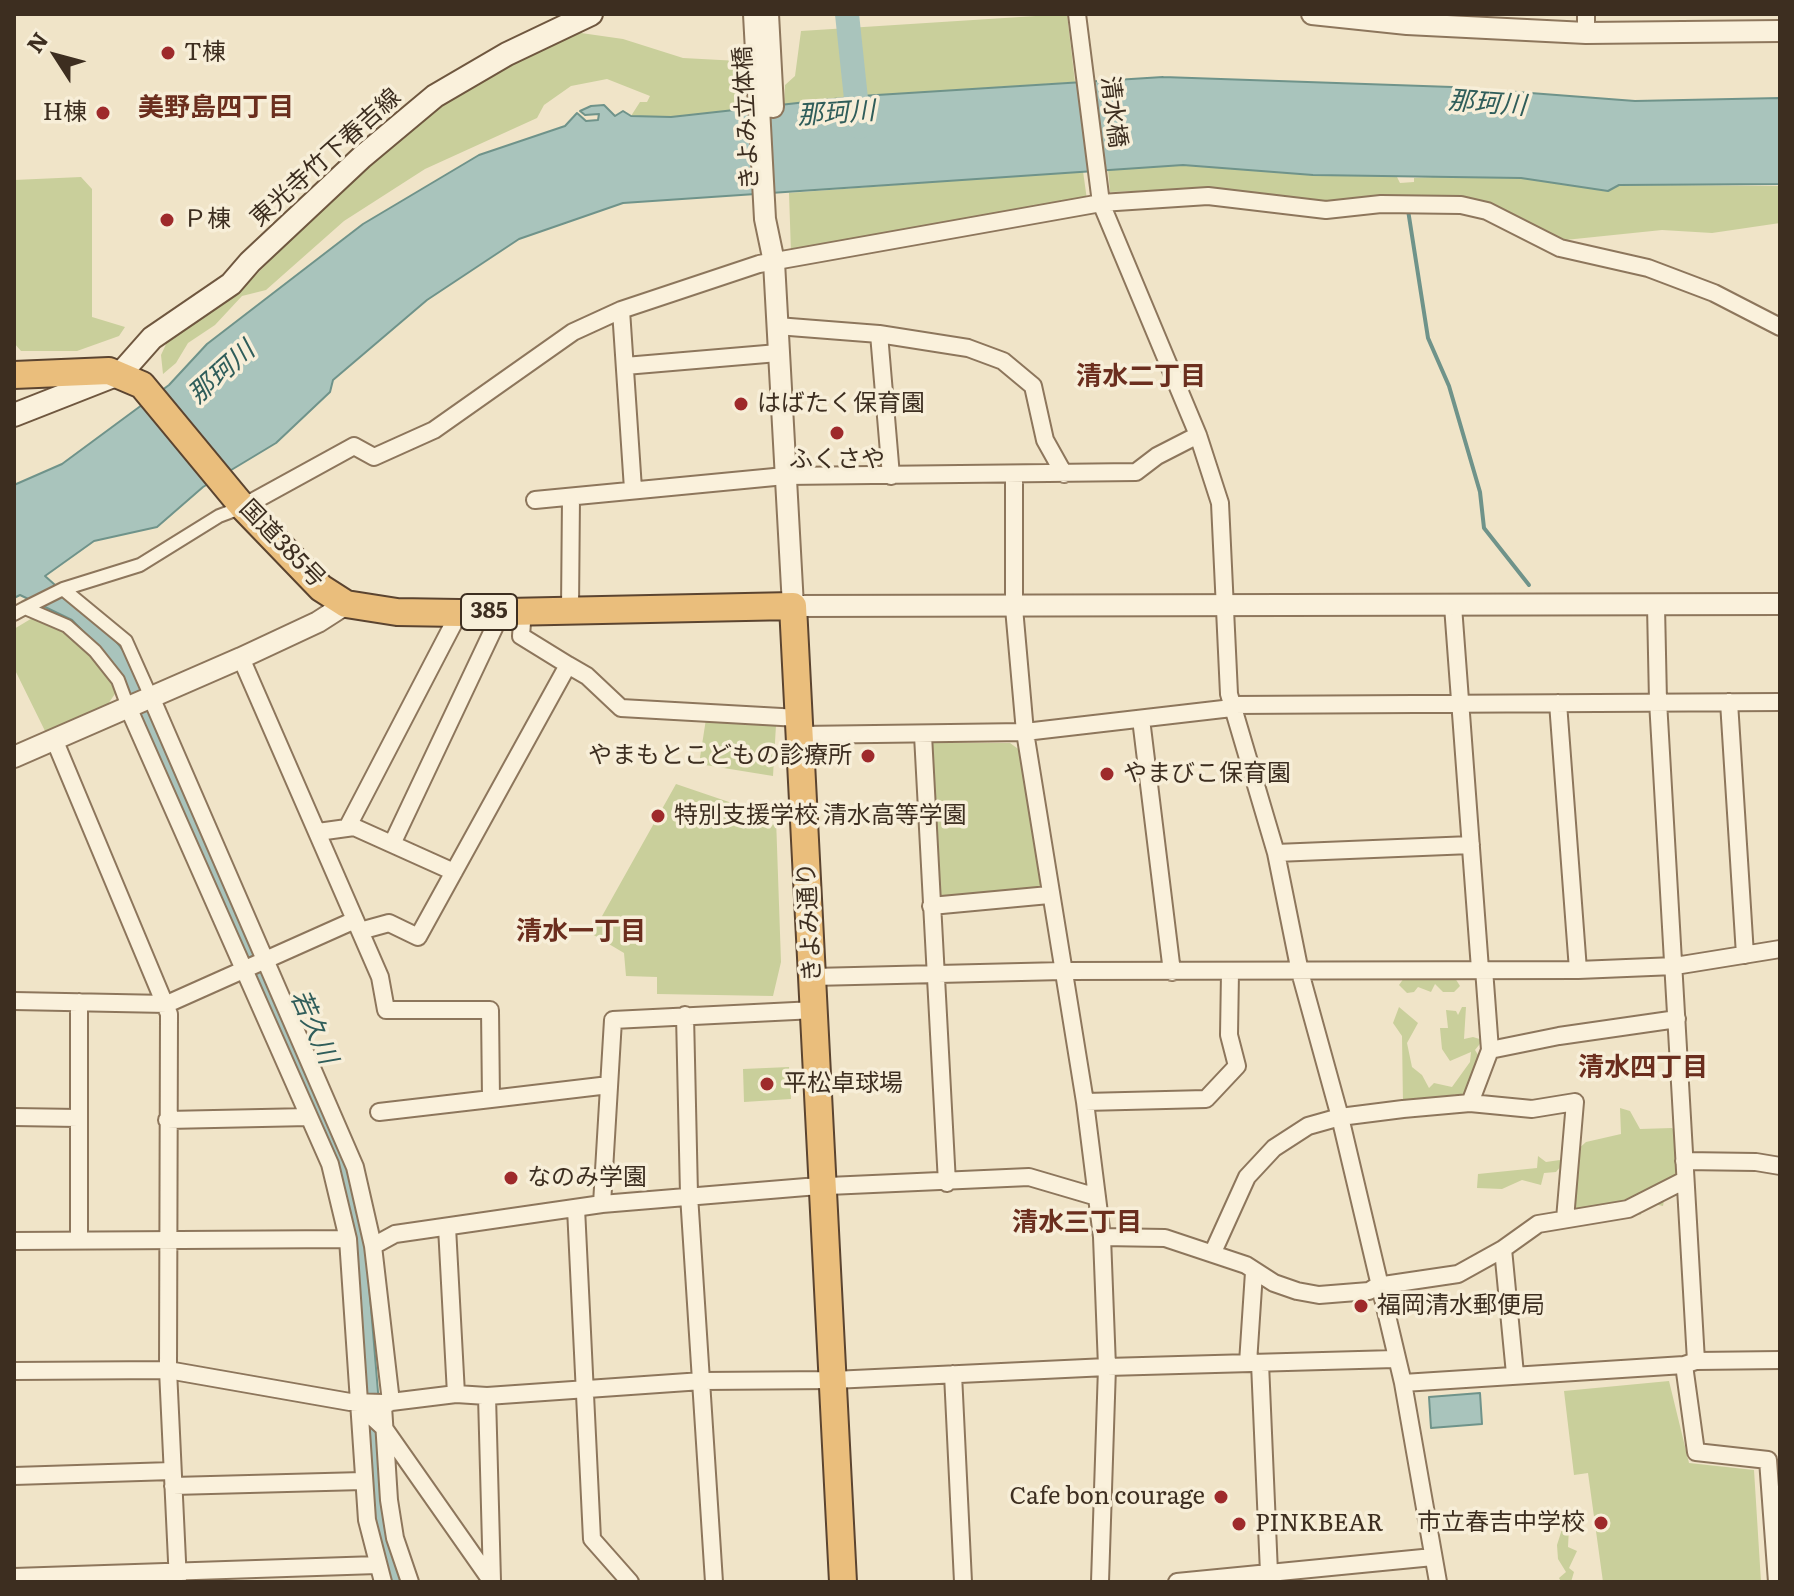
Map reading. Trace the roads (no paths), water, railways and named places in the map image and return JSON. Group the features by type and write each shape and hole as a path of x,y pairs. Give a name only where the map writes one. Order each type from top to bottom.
{"highway":[{"path":"14,375 131,379"},
{"name":"国道385号","path":"131,379 321,588 346,604 397,612 459,613 793,606"},
{"name":"きよみ通り","path":"793,606 843,1582"}],"main road":[{"name":"東光寺竹下春吉線","path":"131,379 152,338 231,284 250,262 362,157 435,96 507,54 591,14"},
{"path":"14,415 131,379"}],"street":[{"name":"きよみ立体橋","path":"754,14 772,219"},
{"name":"きよみ立体橋","path":"768,14 772,219"},
{"name":"清水橋","path":"1077,14 1099,196 1198,435 1220,503 1223,607 1232,707 1276,853 1300,972 1340,1117 1377,1286 1403,1383 1438,1582"},
{"path":"1312,14 1780,31"},
{"path":"23,610 61,590 140,565 219,516 238,500 354,446 374,457 434,430 573,332 621,310 743,268 1099,196 1208,196 1326,210 1381,204 1461,205 1487,211 1560,248 1648,268 1714,293 1780,327"},
{"name":"きよみ通り","path":"772,219 793,606"},
{"path":"621,310 633,489"},
{"path":"777,326 879,334 968,348 1003,361 1033,386 1045,440 1064,474"},
{"path":"879,334 891,476"},
{"path":"625,366 778,353"},
{"path":"535,500 785,476 1014,476 1136,472 1157,456 1198,435"},
{"path":"1014,476 1014,608 1025,732 1049,895 1085,1102 1102,1237 1107,1367 1100,1582"},
{"path":"570,609 571,497"},
{"path":"61,590 126,641 140,702 243,970 330,1164 348,1239 363,1481 377,1565 383,1582"},
{"path":"14,757 241,658 318,622 346,604"},
{"path":"793,606 1014,608 1780,604"},
{"path":"1453,606 1490,1050 1470,1103"},
{"path":"1656,606 1658,701 1675,966 1696,1452 1774,1460 1777,1582"},
{"path":"23,610 67,626 95,651 140,702 266,959 355,1167 373,1246 387,1402 383,1406 383,1426 392,1520 410,1582"},
{"path":"392,844 495,626 510,611 521,636 587,676 621,708 923,735 1025,732 1232,707 1780,702"},
{"path":"347,828 459,613"},
{"path":"241,658 380,977 386,1010 490,1010 491,1099"},
{"path":"14,1001 167,1004 266,959 357,926 389,923 418,937 568,665"},
{"path":"1729,702 1745,955"},
{"path":"1558,703 1578,970"},
{"path":"1141,719 1172,972"},
{"path":"923,735 947,1183"},
{"path":"54,739 167,1004 168,1370 178,1577"},
{"path":"318,832 354,827 454,872"},
{"path":"1276,853 1471,845"},
{"path":"931,906 1049,895"},
{"path":"813,977 1063,971 1578,970 1675,966 1780,949"},
{"path":"1085,1102 1206,1099 1237,1066 1229,1035 1230,972"},
{"path":"79,1002 79,1240"},
{"path":"602,1204 613,1020 815,1010"},
{"path":"685,1015 689,1195 714,1582"},
{"path":"1490,1050 1559,1036 1677,1019"},
{"path":"379,1112 609,1085"},
{"path":"1213,1252 1239,1190 1254,1167 1296,1131 1340,1117 1470,1103 1532,1109 1575,1102 1565,1219"},
{"path":"14,1117 78,1118"},
{"path":"167,1120 309,1117"},
{"path":"1684,1161 1756,1162 1780,1166"},
{"path":"373,1246 395,1234 602,1204 689,1195 1029,1177 1097,1197"},
{"path":"1102,1237 1145,1235 1213,1252 1297,1291 1319,1295 1369,1291 1377,1286 1458,1274 1503,1249 1538,1224 1628,1209 1685,1180"},
{"path":"576,1208 592,1539 630,1582"},
{"path":"447,1227 456,1394"},
{"path":"14,1241 348,1239"},
{"path":"1503,1249 1515,1374"},
{"path":"1254,1272 1254,1363 1269,1573"},
{"path":"14,1371 168,1370 359,1404 456,1394 487,1396 702,1381 833,1380 1107,1367 1395,1359"},
{"path":"1403,1383 1690,1363 1780,1360"},
{"path":"953,1374 963,1582"},
{"path":"487,1396 492,1581"},
{"path":"359,1404 383,1426 492,1581"},
{"path":"14,1476 363,1481"},
{"path":"1177,1582 1433,1557"},
{"path":"14,1577 178,1577 377,1565"}],"water":[{"name":"那珂川","path":"1163,77 1452,87 1635,101 1780,98 1780,184 1619,185 1608,191 1521,178 1313,175 1183,165 623,203 519,239 427,300 333,380 330,392 276,443 203,487 157,527 94,541 45,576 111,635 136,667 346,1156 366,1248 387,1500 407,1582 387,1582 374,1544 335,1160 99,648 72,620 20,595 14,598 14,485 62,464 169,385 207,344 363,224 479,155 565,126 577,113 586,121 598,120 599,114 585,115 580,111 591,106 604,105 615,116 623,111 631,116 671,117 861,96"},
{"path":"1480,1393 1482,1424 1431,1428 1429,1397"}],"waterway":[{"name":"那珂川","path":"847,14 859,127"},
{"path":"1408,210 1428,338 1449,386 1480,492 1484,528 1529,585"}],"place":[{"name":"T棟","path":"168,53"},
{"name":"H棟","path":"103,113"},
{"name":"Ｐ棟","path":"167,220"},
{"name":"はばたく保育園","path":"741,404"},
{"name":"ふくさや","path":"837,433"},
{"name":"やまもとこどもの診療所","path":"868,756"},
{"name":"やまびこ保育園","path":"1107,774"},
{"name":"特別支援学校 清水高等学園","path":"658,816"},
{"name":"平松卓球場","path":"767,1084"},
{"name":"なのみ学園","path":"511,1178"},
{"name":"福岡清水郵便局","path":"1361,1306"},
{"name":"Cafe bon courage","path":"1221,1497"},
{"name":"市立春吉中学校","path":"1601,1523"},
{"name":"PINKBEAR","path":"1239,1524"}],"district":[{"name":"美野島四丁目","path":"216,108"},
{"name":"清水二丁目","path":"1141,377"},
{"name":"清水一丁目","path":"581,932"},
{"name":"清水四丁目","path":"1643,1068"},
{"name":"清水三丁目","path":"1077,1223"}],"water label":[{"name":"若久川","path":"313,1027"}]}
